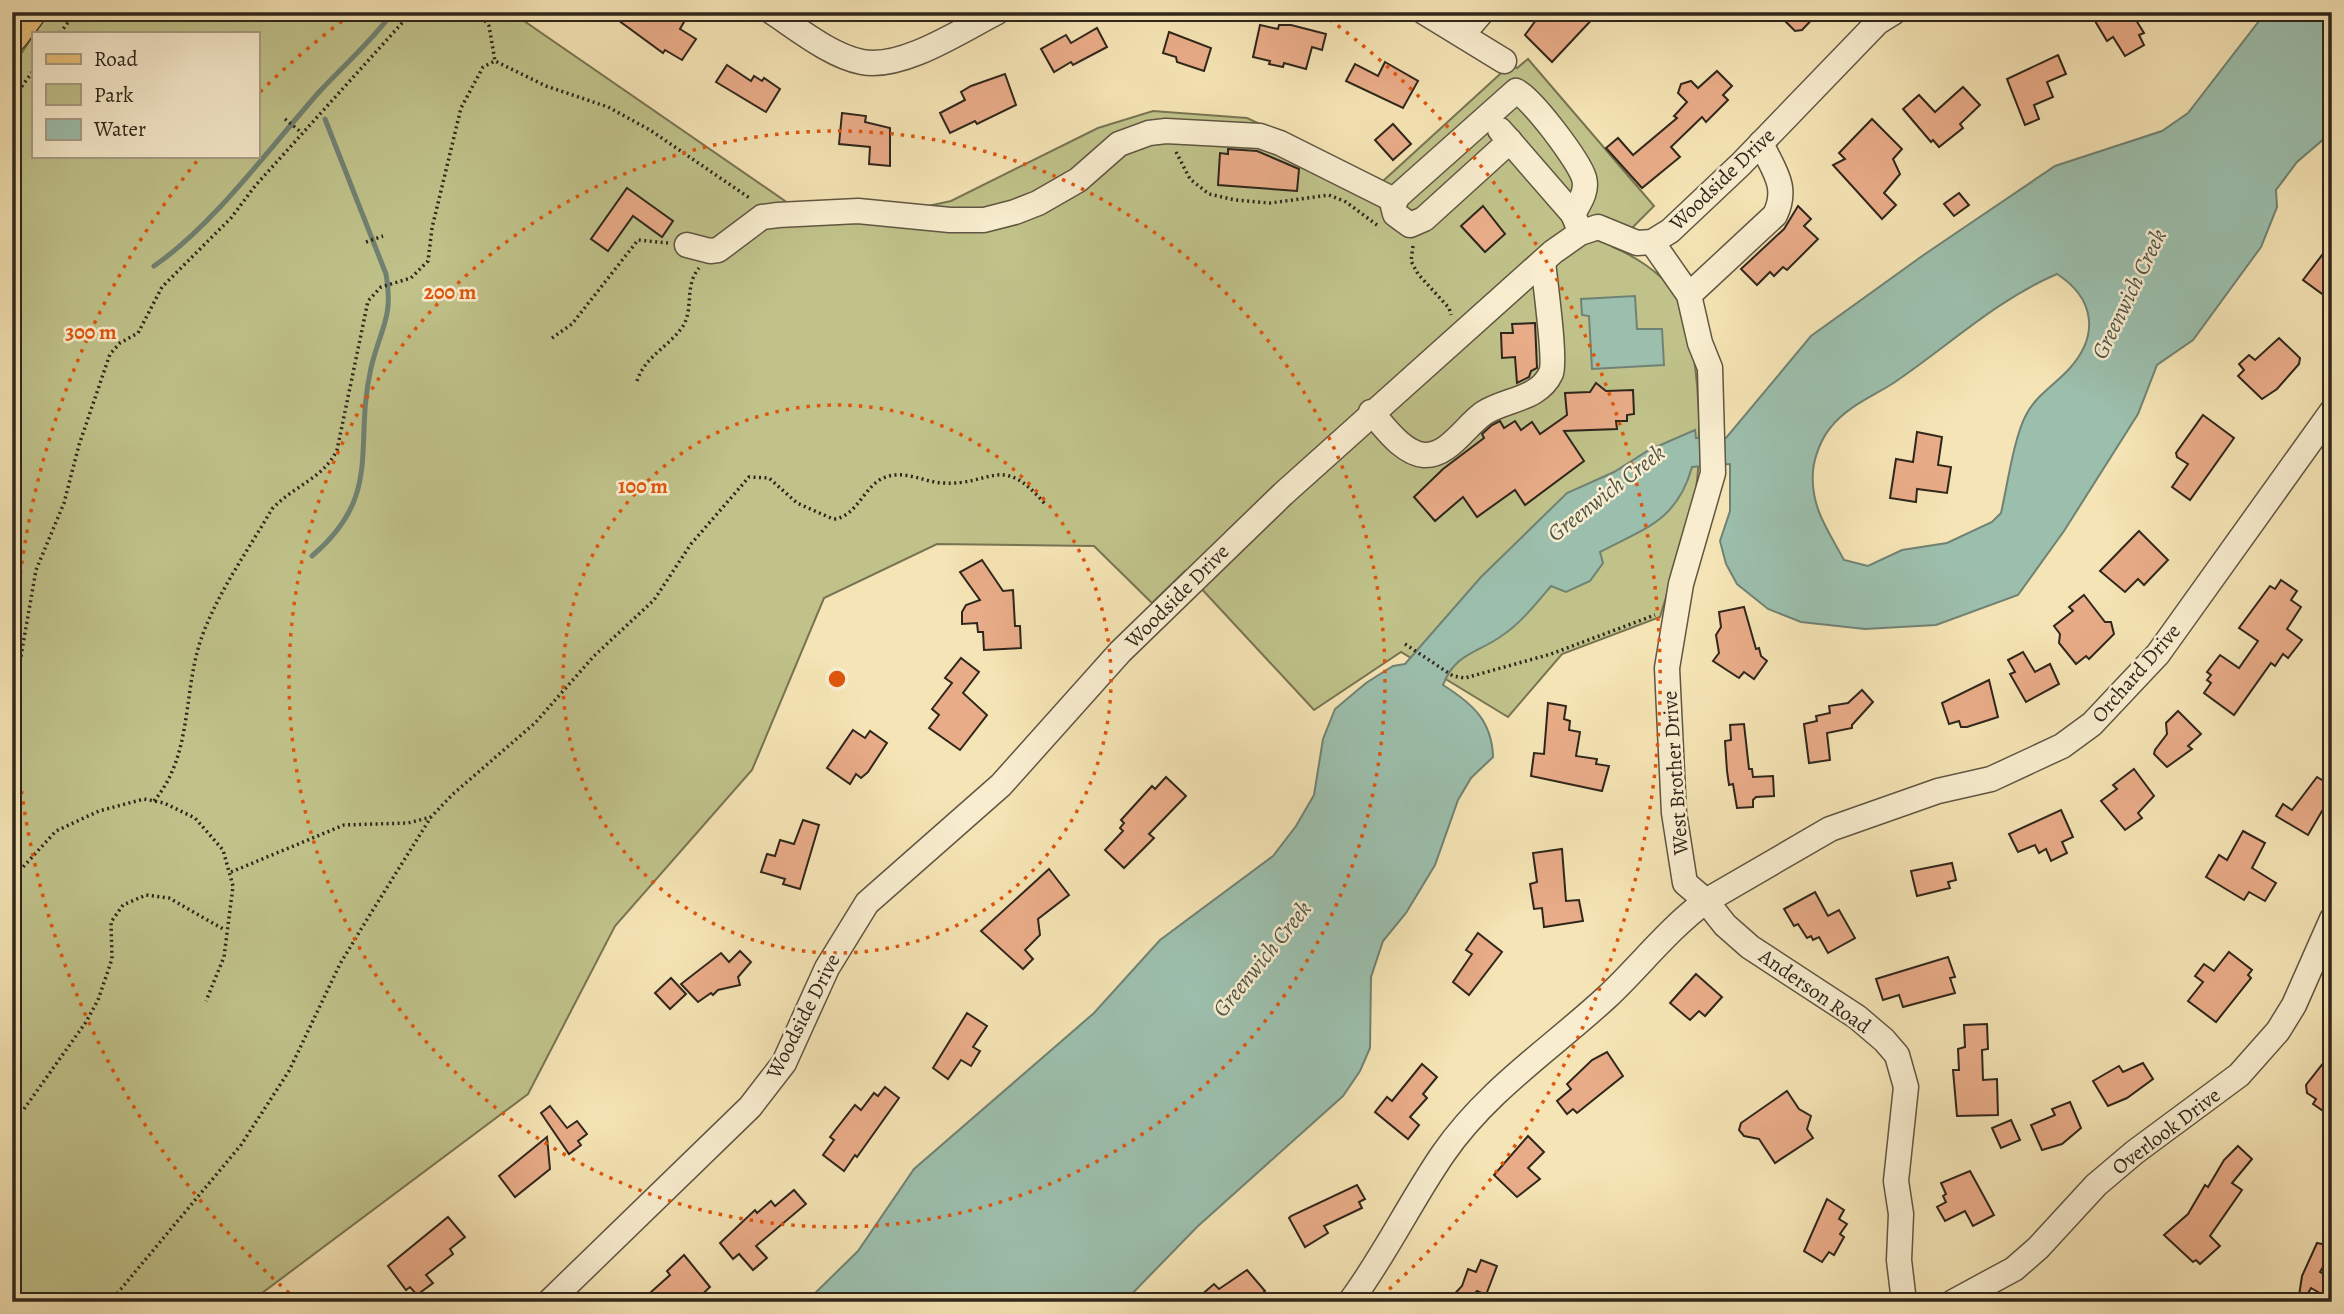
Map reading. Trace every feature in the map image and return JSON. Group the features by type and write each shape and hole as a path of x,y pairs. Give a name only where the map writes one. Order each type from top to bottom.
{"main road":[{"path":"12,36 30,12"}],"street":[{"path":"772,12 838,53 860,62 876,63 894,60 927,47 998,12"},
{"path":"1424,12 1504,61"},
{"path":"1463,34 1482,12"},
{"name":"Woodside Drive","path":"549,1302 750,1107 773,1079 796,1039 827,968 867,903 1001,785 1120,652 1175,597 1371,412 1543,262 1577,223 1598,227 1637,243 1651,242 1670,231 1761,143 1878,22 1894,12"},
{"path":"1510,141 1424,219 1410,225 1401,221 1393,210 1394,200 1514,92 1521,93 1570,152 1584,178 1584,195 1577,223"},
{"path":"1488,117 1577,223"},
{"path":"687,245 710,251 718,250 762,217 771,216 858,211 950,220 984,220 1038,203 1078,180 1119,144 1149,133 1166,131 1260,136 1280,143 1394,200"},
{"path":"1689,295 1775,215 1782,200 1781,186 1761,143"},
{"name":"West Brother Drive","path":"1651,242 1689,295 1700,343 1710,368 1713,473 1676,607 1668,668 1674,813 1685,883 1706,901"},
{"path":"1371,412 1393,437 1408,448 1421,455 1436,454 1484,413 1542,386 1552,371 1543,262"},
{"name":"Orchard Drive","path":"1706,901 1830,829 1938,791 1992,779 2062,746 2092,724 2158,654 2332,411"},
{"path":"1350,1302 1373,1271 1443,1153 1470,1121 1535,1057 1606,998 1644,961 1676,922 1706,901"},
{"name":"Anderson Road","path":"1706,901 1725,925 1750,947 1857,1017 1897,1055 1906,1087 1896,1181 1901,1214 1899,1260 1904,1302"},
{"name":"Overlook Drive","path":"1952,1302 2014,1269 2038,1248 2096,1185 2135,1152 2239,1075 2278,1031 2294,1005 2332,919"}],"path":[{"path":"61,32 76,12"},
{"path":"12,663 21,656 36,570 64,503 79,445 110,354 120,343 138,333 162,286 231,218 300,132 412,12"},
{"path":"478,12 489,26 495,61"},
{"path":"495,61 546,86 608,107 650,130 771,216"},
{"path":"154,801 175,771 194,664 213,612 272,509 282,498 324,471 337,450 363,314 368,301 381,287 411,278 428,261 432,228 461,108 483,67 495,61"},
{"path":"12,100 32,72"},
{"path":"285,118 300,132"},
{"path":"1166,131 1183,169 1201,191 1227,199 1270,203 1329,195 1346,202 1378,226"},
{"path":"366,242 383,236"},
{"path":"552,338 572,324 638,240 687,245"},
{"path":"1410,242 1413,246 1413,266 1423,282 1449,308 1451,324"},
{"path":"638,381 646,362 683,326 692,277 718,250"},
{"path":"110,1302 241,1145 289,1071 340,964 431,817 462,784 535,723 594,656 654,600 691,544 721,513 738,486 749,477 769,478 797,503 833,519 845,515 881,479 895,475 943,483 985,475 1009,476 1023,482 1045,504"},
{"path":"1405,644 1413,652 1453,676 1465,678 1551,654 1676,607"},
{"path":"12,879 61,828 125,803 154,801 174,807 202,823 223,850 233,886 225,929 224,957 206,1001"},
{"path":"231,872 344,825 408,823 431,817"},
{"path":"24,1109 86,1022 98,1000 112,959 111,922 123,905 146,895 169,898 225,929"}],"green space":[{"path":"49,12 511,12 788,203 919,208 951,201 1098,128 1153,111 1247,118 1383,181 1510,65 1517,68 1528,59 1654,206 1613,247 1646,265 1668,284 1682,309 1689,332 1699,416 1696,489 1680,554 1660,617 1562,654 1508,717 1401,652 1314,710 1185,571 1152,603 1094,546 937,544 824,598 752,770 615,926 528,1094 250,1302 12,1302 12,67 32,37 32,158 259,158 259,32 36,32"}],"water":[{"name":"Greenwich Creek","path":"2266,12 2332,12 2332,132 2297,162 2276,190 2277,207 2261,247 2193,340 2157,365 2138,414 2064,531 2018,595 1936,625 1865,629 1801,622 1768,609 1737,584 1726,564 1720,541 1730,511 1730,464 1692,467 1678,500 1668,511 1645,529 1600,552 1603,563 1590,581 1566,592 1551,586 1514,626 1460,661 1448,675 1443,685 1472,707 1485,723 1493,757 1471,778 1458,800 1435,865 1406,913 1383,941 1371,977 1370,1048 1360,1071 1343,1096 1197,1227 1124,1302 806,1302 858,1251 914,1169 1094,1013 1160,940 1273,856 1296,826 1314,795 1323,739 1335,709 1366,683 1393,666 1405,664 1481,577 1567,493 1614,472 1649,450 1695,430 1696,438 1726,438 1811,336 1925,254 2055,166 2162,131 2188,113","holes":["2057,274 2079,294 2089,317 2086,342 2070,368 2026,415 2014,449 2001,513 1992,522 1947,543 1902,550 1868,566 1844,560 1821,518 1814,496 1814,466 1831,427 1852,408 1892,384 2013,297"]},
{"path":"1635,296 1637,329 1662,329 1664,365 1592,369 1589,316 1582,315 1581,299"}],"building":[{"path":"607,12 669,12 684,22 680,29 696,39 682,60 665,50 663,53"},
{"path":"1542,12 1599,12 1552,62 1525,35"},
{"path":"1776,12 1819,12 1802,30 1795,31"},
{"path":"2108,12 2131,12 2144,33 2139,35 2144,45 2125,56 2113,37 2107,41 2095,21"},
{"path":"1260,25 1278,29 1279,25 1291,25 1326,34 1322,50 1312,47 1306,69 1284,63 1283,67 1269,64 1270,61 1253,57"},
{"path":"1097,28 1107,47 1054,72 1041,49 1066,35 1071,43"},
{"path":"1169,32 1211,48 1204,71 1177,62 1176,57 1163,53"},
{"path":"2058,55 2066,74 2047,82 2053,97 2034,105 2039,119 2025,125 2007,79"},
{"path":"1385,62 1418,81 1403,108 1346,81 1355,64 1378,76"},
{"path":"727,65 751,81 754,76 762,81 764,78 780,89 766,112 716,82"},
{"path":"1717,71 1732,86 1723,95 1728,100 1706,122 1702,117 1671,147 1680,157 1642,188 1606,148 1618,138 1633,155 1677,118 1674,116 1687,102 1678,93 1681,84 1691,81 1698,88"},
{"path":"1005,74 1016,105 977,124 975,121 950,133 940,113 965,100 961,92 971,86"},
{"path":"1963,87 1980,105 1960,124 1963,128 1939,147 1933,140 1931,142 1903,109 1919,95 1935,112"},
{"path":"842,113 866,116 865,122 890,128 890,166 869,164 870,147 839,144"},
{"path":"1872,119 1902,149 1893,159 1900,174 1884,193 1896,205 1882,219 1833,165 1845,159 1839,153"},
{"path":"1393,124 1411,144 1393,160 1375,140"},
{"path":"1228,149 1257,151 1299,169 1297,191 1218,185 1220,153 1228,154"},
{"path":"627,188 673,221 662,237 633,216 608,251 591,239"},
{"path":"1959,193 1969,205 1954,216 1944,204"},
{"path":"1483,206 1505,234 1485,252 1461,226"},
{"path":"1798,206 1811,219 1804,226 1818,239 1787,270 1783,267 1774,276 1770,272 1757,285 1741,269 1784,229"},
{"path":"2332,242 2332,286 2325,296 2303,280"},
{"path":"1535,323 1537,368 1531,371 1529,377 1517,383 1515,357 1502,358 1501,333 1513,333 1512,324"},
{"path":"2279,338 2300,358 2299,364 2277,389 2262,399 2238,376 2244,370 2239,364 2249,355 2255,360"},
{"path":"1596,383 1606,391 1633,390 1634,414 1627,415 1627,421 1616,421 1617,429 1564,431 1584,461 1525,505 1515,490 1477,517 1463,497 1435,521 1414,497 1443,469 1484,438 1482,434 1492,425 1500,421 1504,428 1515,421 1521,430 1532,422 1540,434 1567,415 1565,393 1590,392"},
{"path":"2203,415 2234,438 2190,500 2172,487 2188,464 2177,457 2176,453"},
{"path":"1917,432 1942,437 1938,465 1951,467 1947,493 1917,489 1916,502 1890,498 1896,459 1913,462"},
{"path":"2139,531 2168,560 2144,585 2138,579 2125,592 2100,571"},
{"path":"982,560 1003,591 1013,590 1015,626 1020,626 1021,648 984,650 983,632 978,632 977,623 962,624 962,612 966,605 980,600 960,572"},
{"path":"2281,580 2297,591 2291,600 2301,607 2287,629 2302,640 2288,658 2283,654 2275,666 2271,663 2234,715 2204,693 2211,683 2207,680 2211,675 2207,672 2220,655 2239,668 2258,641 2239,628 2270,586 2275,589"},
{"path":"2084,595 2105,622 2111,622 2114,634 2089,659 2086,656 2076,664 2059,643 2060,634 2054,626 2073,611 2069,607"},
{"path":"1744,607 1756,649 1759,648 1761,656 1767,661 1754,679 1744,672 1739,678 1713,661 1719,653 1716,635 1721,627 1719,612"},
{"path":"2023,652 2035,672 2050,664 2059,684 2026,702 2010,674 2015,672 2008,660"},
{"path":"961,658 979,672 963,693 987,715 960,750 929,728 939,715 932,709 952,683 945,678"},
{"path":"1989,680 1998,717 1967,727 1961,727 1959,721 1949,724 1942,703"},
{"path":"1862,690 1873,702 1852,728 1827,733 1830,760 1809,763 1804,724 1817,721 1816,716 1830,713 1829,706 1848,703"},
{"path":"1548,703 1566,706 1564,719 1570,721 1569,730 1580,732 1576,756 1597,759 1596,764 1609,766 1602,791 1531,776 1534,753 1544,754"},
{"path":"2178,711 2201,734 2188,746 2192,749 2167,767 2154,754 2167,734 2166,723"},
{"path":"1744,724 1749,769 1752,769 1753,777 1773,776 1774,796 1756,797 1753,807 1737,808 1733,784 1729,785 1725,741 1731,740 1730,725"},
{"path":"853,730 865,738 870,731 887,743 868,772 861,778 856,774 850,784 827,768"},
{"path":"2134,769 2154,796 2138,813 2142,818 2125,830 2101,801 2117,789 2113,785"},
{"path":"1166,777 1186,796 1149,834 1154,838 1124,868 1105,850 1123,831 1120,828 1124,823 1121,820 1152,786 1155,789"},
{"path":"2317,777 2332,786 2332,794 2308,835 2276,816 2283,804 2292,810"},
{"path":"2061,810 2073,837 2062,842 2067,853 2051,861 2046,849 2039,853 2035,845 2018,852 2009,834"},
{"path":"803,820 819,825 800,889 783,884 785,879 761,872 767,854 775,856 780,840 794,844"},
{"path":"2243,831 2265,843 2252,868 2276,883 2265,901 2249,892 2244,900 2206,877 2219,855 2227,860"},
{"path":"1562,849 1566,901 1579,900 1583,921 1544,927 1542,908 1534,909 1530,884 1537,882 1533,853"},
{"path":"1952,863 1956,880 1948,882 1950,888 1917,896 1911,871"},
{"path":"1049,869 1069,895 1038,919 1040,935 1025,950 1033,959 1023,969 981,931"},
{"path":"1815,892 1828,916 1839,910 1855,938 1828,953 1819,937 1813,940 1811,936 1807,938 1798,924 1794,926 1784,909"},
{"path":"1478,933 1502,952 1469,995 1453,982 1472,954 1466,950"},
{"path":"740,951 751,962 738,977 740,985 718,990 698,1002 681,984 721,953 729,962"},
{"path":"2229,952 2252,970 2248,975 2251,978 2216,1022 2188,1001 2203,982 2195,976 2204,964 2214,971"},
{"path":"1948,957 1955,977 1950,978 1955,993 1903,1007 1899,995 1883,1000 1876,979"},
{"path":"1696,974 1722,997 1705,1016 1699,1011 1690,1020 1670,1003"},
{"path":"671,978 686,994 670,1009 655,993"},
{"path":"967,1013 987,1026 973,1047 980,1051 971,1066 961,1060 948,1079 933,1068"},
{"path":"1987,1024 1988,1049 1982,1050 1983,1080 1997,1079 1998,1115 1957,1116 1953,1070 1959,1070 1958,1049 1965,1047 1964,1025"},
{"path":"1607,1052 1623,1076 1577,1113 1573,1109 1567,1114 1557,1101 1571,1089 1567,1084 1592,1060"},
{"path":"2332,1052 2332,1117 2313,1104 2316,1099 2307,1093 2306,1085"},
{"path":"2143,1063 2153,1079 2127,1098 2108,1106 2093,1081 2119,1066 2123,1072"},
{"path":"1422,1064 1437,1077 1423,1094 1427,1098 1410,1117 1419,1125 1408,1139 1375,1112 1387,1097 1392,1101"},
{"path":"885,1087 899,1098 844,1171 823,1155 834,1140 830,1137 855,1105 861,1110 874,1093 878,1096"},
{"path":"1787,1091 1799,1109 1811,1116 1807,1129 1813,1138 1775,1163 1759,1139 1744,1136 1739,1130 1741,1123"},
{"path":"2070,1102 2081,1128 2062,1144 2042,1150 2031,1125 2055,1115 2052,1109"},
{"path":"550,1106 567,1128 577,1121 587,1134 578,1141 581,1145 569,1154 541,1113"},
{"path":"2011,1120 2020,1140 2001,1148 1992,1128"},
{"path":"1528,1136 1544,1152 1528,1168 1540,1179 1517,1197 1494,1175"},
{"path":"547,1137 550,1169 515,1197 499,1176"},
{"path":"2238,1146 2252,1159 2232,1183 2242,1190 2210,1236 2220,1246 2200,1264 2196,1260 2193,1262 2164,1235 2188,1214 2205,1185 2208,1187 2224,1160"},
{"path":"1970,1171 1994,1215 1973,1226 1965,1211 1945,1221 1937,1207 1946,1202 1941,1183"},
{"path":"1357,1185 1365,1199 1359,1202 1362,1208 1324,1226 1328,1233 1305,1247 1289,1218"},
{"path":"794,1190 806,1204 756,1246 767,1258 753,1270 739,1254 733,1259 720,1243 755,1210 757,1213 771,1201 775,1206"},
{"path":"1827,1199 1844,1210 1839,1219 1847,1224 1840,1234 1844,1237 1834,1255 1829,1252 1822,1262 1804,1251"},
{"path":"448,1217 465,1237 450,1249 453,1254 426,1275 433,1283 417,1295 410,1287 406,1290 388,1266"},
{"path":"2317,1243 2332,1246 2332,1252 2320,1272 2332,1279 2332,1300 2311,1288 2303,1302 2298,1302 2302,1276"},
{"path":"684,1255 710,1287 694,1302 660,1302 651,1292 670,1275 667,1271"},
{"path":"1481,1260 1497,1266 1486,1295 1477,1291 1467,1302 1447,1302 1462,1286 1468,1269 1476,1272"},
{"path":"1247,1270 1265,1291 1253,1302 1193,1302 1214,1284 1219,1289"}],"waterway":[{"path":"154,266 220,207 320,91 393,12"},
{"path":"312,556 334,534 349,512 358,490 362,468 366,396 388,302 386,274 325,119"}]}
